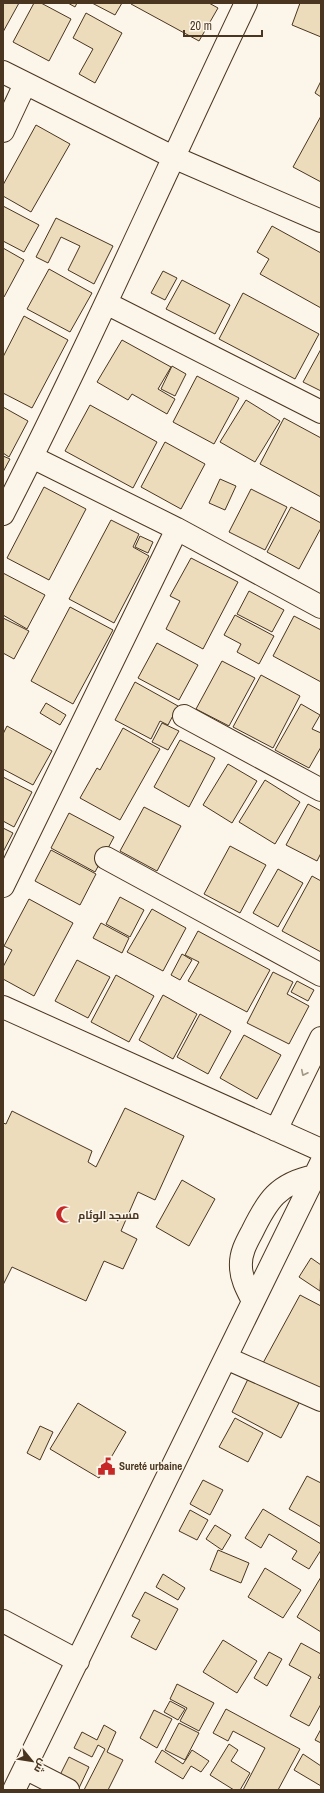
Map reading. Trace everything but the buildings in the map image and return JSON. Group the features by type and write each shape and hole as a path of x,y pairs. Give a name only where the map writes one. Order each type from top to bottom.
{"street":[{"path":"3,514 106,303 246,3"},
{"path":"3,72 173,158 321,221"},
{"path":"3,131 25,84"},
{"path":"106,303 321,412"},
{"path":"32,457 176,529 321,607"},
{"path":"3,886 176,529"},
{"path":"184,716 321,790"},
{"path":"106,858 321,975"},
{"path":"3,1007 321,1150"},
{"path":"276,1130 321,1038"},
{"path":"14,1790 318,1170"},
{"path":"253,1301 243,1280 241,1259 243,1250 261,1213 274,1195 283,1188 292,1182 318,1170"},
{"path":"226,1358 321,1400"},
{"path":"3,1621 78,1661"},
{"path":"26,1768 68,1790"}],"place":[{"name":"مسجد الوئام","path":"65,1215"},
{"name":"Sureté urbaine","path":"106,1466"}]}
